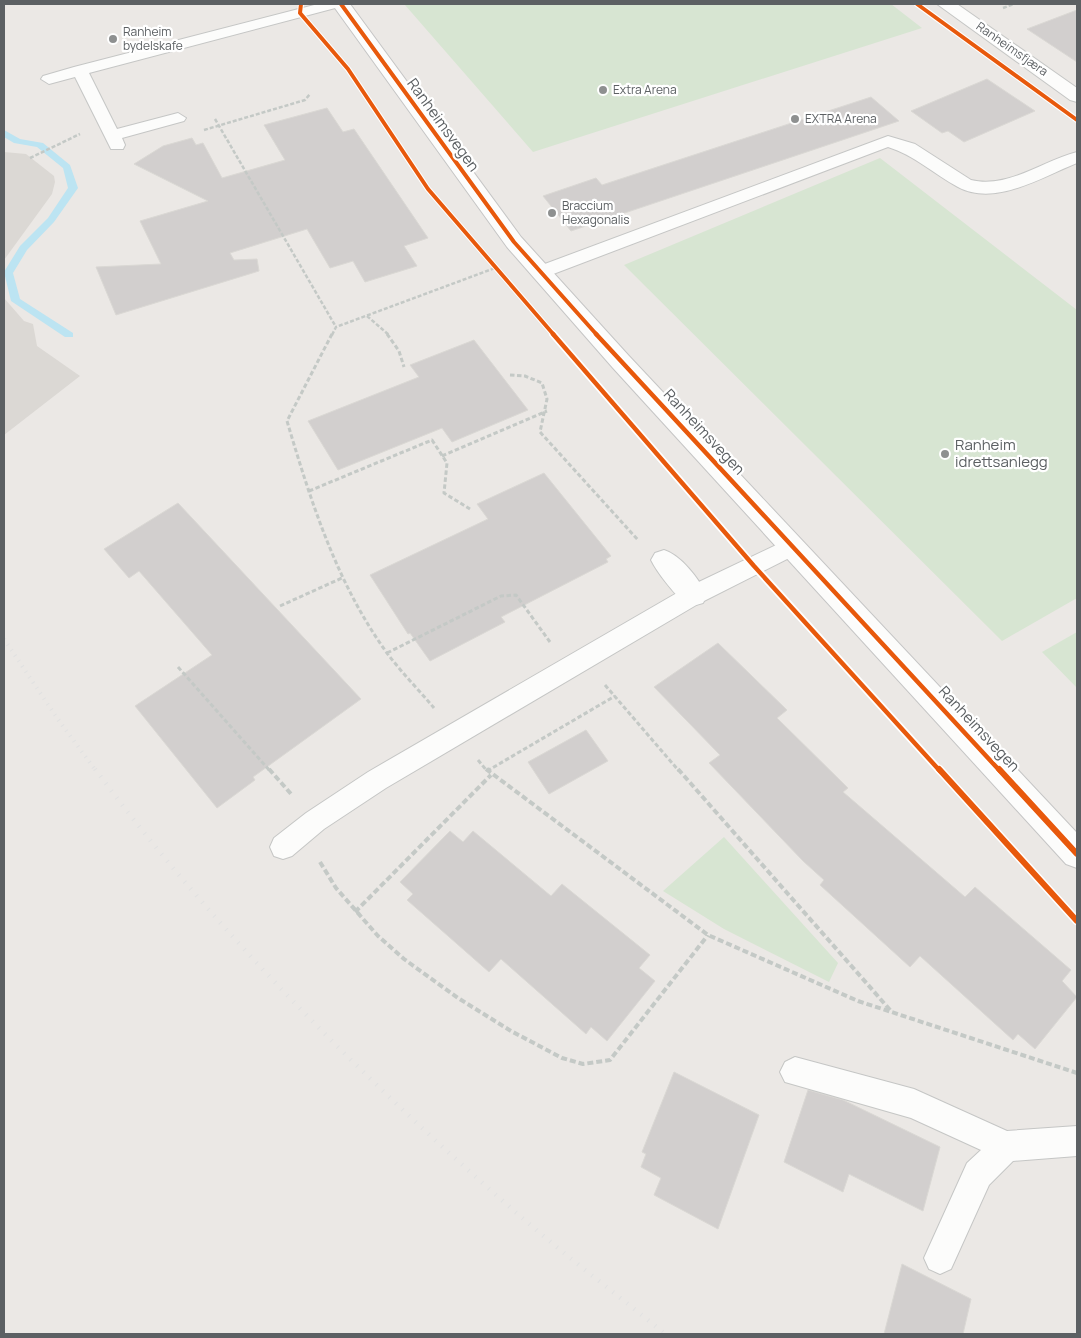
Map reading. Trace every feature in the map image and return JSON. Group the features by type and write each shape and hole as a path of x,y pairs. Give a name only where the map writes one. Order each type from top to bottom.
{"street":[{"name":"Ranheimsvegen","path":"341,4 480,198 514,242 628,369 1077,854"},
{"name":"Ranheimsfjæra","path":"946,4 1077,95"},
{"path":"654,553 694,596"}],"lane":[{"path":"49,78 181,50 257,30 334,4"},
{"path":"80,70 115,140 178,118"},
{"path":"541,272 888,141 909,148 965,184 981,188 998,188 1077,157"},
{"path":"283,847 315,821 377,780 694,596 793,546"},
{"path":"795,1072 831,1080 914,1104 1006,1146 1077,1141"},
{"path":"940,1258 978,1174 1006,1146"}],"path":[{"path":"201,130 305,100 310,94"},
{"path":"215,119 336,328"},
{"path":"30,158 64,142"},
{"path":"491,262 502,275"},
{"path":"496,268 336,328 287,421 309,491 342,578 387,654 489,773 708,935 858,1001 1077,1073"},
{"path":"367,316 388,332 402,355 404,367"},
{"path":"510,375 529,374 543,384 549,397 547,411 540,432 654,553"},
{"path":"442,456 547,411"},
{"path":"309,491 432,440 447,463 444,493 470,509"},
{"path":"280,606 342,578"},
{"path":"387,654 501,596 516,594 576,664 615,696 764,869 892,1013"},
{"path":"178,666 315,821 311,843 331,884 355,912 410,964 474,1010 541,1048 581,1065 610,1060 708,935"},
{"path":"355,912 489,773 615,696"}],"shaded area":[{"path":"4,152 26,154 54,176 55,182 52,194 4,260"},
{"path":"4,298 24,321 33,324 37,346 80,376 4,435"}],"green space":[{"name":"Extra Arena","path":"891,4 922,28 533,152 405,5"},
{"name":"Ranheim idrettsanlegg","path":"880,158 1077,310 1077,598 1002,641 624,265"},
{"path":"1077,632 1077,688 1042,652"},
{"path":"724,837 838,963 829,982 724,929 663,891"}],"building":[{"path":"1077,10 1077,62 1027,29"},
{"path":"987,79 1035,111 964,142 948,131 942,133 911,111"},
{"path":"871,97 899,121 571,231 543,196 596,178 602,185"},
{"path":"327,108 343,132 354,129 428,238 404,246 417,266 365,282 353,261 330,268 307,229 230,253 234,260 257,259 259,271 116,315 96,267 161,264 140,221 208,201 134,164 163,146 192,138 196,145 203,143 222,178 285,160 264,125"},
{"path":"474,340 528,410 452,442 442,428 338,470 308,421 419,377 410,365"},
{"path":"544,473 611,556 606,559 608,562 501,617 505,622 430,661 410,633 408,634 370,575 488,519 477,504"},
{"path":"178,503 361,699 253,777 255,780 217,808 135,706 212,655 139,571 129,578 104,549"},
{"path":"718,643 787,710 777,718 848,788 843,792 965,897 975,887 1071,970 1062,981 1077,997 1035,1049 1018,1034 1013,1040 920,956 910,967 820,885 824,880 803,861 709,763 720,755 654,687"},
{"path":"586,730 608,761 549,794 528,762"},
{"path":"450,831 463,842 473,831 551,896 562,884 650,955 639,968 655,981 607,1041 591,1027 586,1034 501,959 489,972 407,900 413,894 400,882"},
{"path":"674,1072 759,1115 718,1229 654,1195 661,1178 641,1167 646,1154 642,1152"},
{"path":"808,1090 843,1100 940,1147 923,1211 849,1174 843,1192 784,1162"},
{"path":"902,1264 971,1299 963,1334 884,1334"}],"waterway":[{"path":"4,133 17,141 40,145 67,167 73,188 51,220 23,248 8,273 16,301 69,335"}],"railway":[{"path":"4,639 57,718 96,771"},
{"path":"95,769 192,891 244,950 354,1063 411,1118 527,1222 665,1334"}],"cycle path":[{"path":"301,4 300,13 348,69 428,189 754,566 1077,921"},
{"path":"341,4 514,242 621,362 1077,854"},
{"path":"917,4 1077,120"}],"place":[{"name":"Ranheim bydelskafe","path":"113,39"},
{"name":"Extra Arena","path":"603,90"},
{"name":"EXTRA Arena","path":"795,119"},
{"name":"Braccium Hexagonalis","path":"552,213"},
{"name":"Ranheim idrettsanlegg","path":"945,454"}]}
